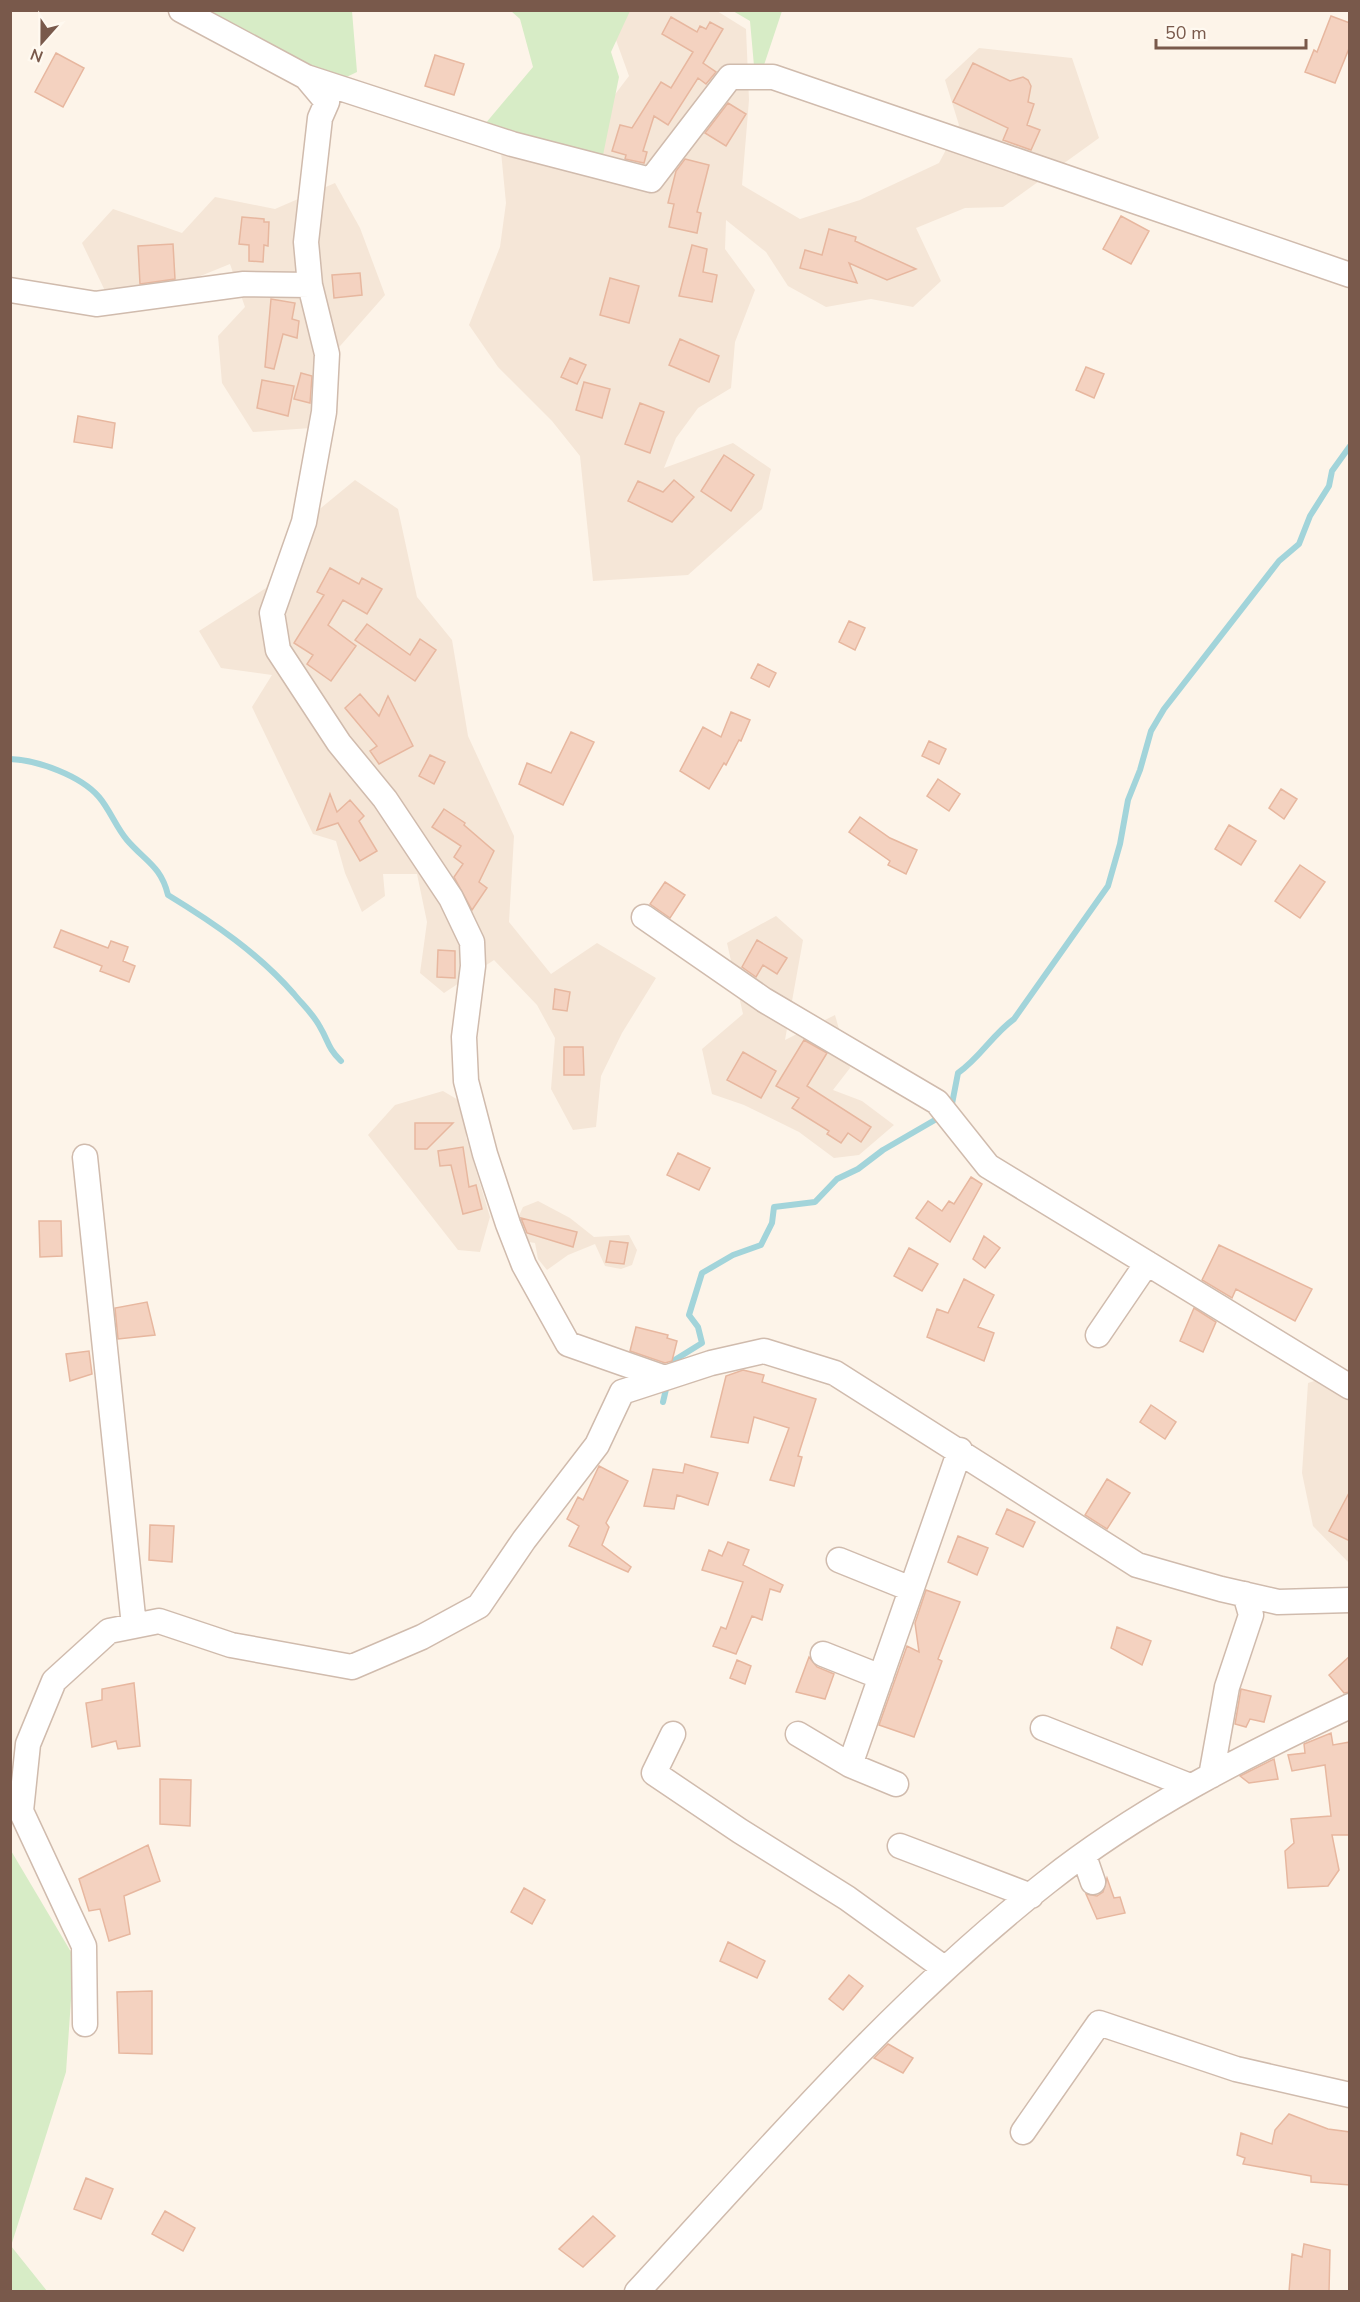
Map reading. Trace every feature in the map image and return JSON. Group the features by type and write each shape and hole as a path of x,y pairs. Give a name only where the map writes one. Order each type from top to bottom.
{"street":[{"path":"181,10 306,77 512,144 651,180 730,77 773,78 1350,275"},
{"path":"306,77 327,102 320,118 306,242 310,285 327,354 324,412 304,522 272,613 278,650 339,743 385,799 451,898 472,942 473,966 464,1037 466,1081 485,1154 524,1265 568,1344 665,1378"},
{"path":"10,290 96,304 244,284 310,285"},
{"path":"644,917 764,1000 938,1102 988,1166 1350,1387"},
{"path":"85,1157 134,1626"},
{"path":"1098,1335 1147,1263"},
{"path":"85,2024 84,1946 21,1810 28,1744 54,1681 109,1631 159,1621 231,1645 352,1667 422,1637 479,1606 524,1540 597,1445 622,1392 711,1363 764,1351 835,1373 960,1450 1137,1565 1278,1602 1350,1600"},
{"path":"850,1765 960,1450"},
{"path":"839,1560 911,1589"},
{"path":"1201,1781 1227,1686 1251,1615 1245,1594"},
{"path":"823,1654 881,1677"},
{"path":"637,2292 868,2042 944,1968 1031,1896 1171,1796 1350,1706"},
{"path":"1043,1728 1201,1781"},
{"path":"673,1734 654,1773 846,1898 944,1968"},
{"path":"798,1734 850,1765 896,1784"},
{"path":"900,1845 1031,1896"},
{"path":"1084,1856 1093,1882"},
{"path":"1023,2132 1099,2023 1236,2069 1350,2095"}],"shaded area":[{"path":"628,11 717,11 746,29 749,100 742,185 800,219 860,200 939,163 959,125 945,80 979,48 1072,58 1099,138 1003,207 965,208 916,228 941,281 913,307 871,299 826,307 788,286 766,252 726,220 725,249 755,290 735,342 731,388 698,408 676,438 664,468 733,443 771,469 762,509 688,575 593,581 580,456 552,421 498,367 469,325 500,247 506,203 501,152 597,118 629,76 612,29"},
{"path":"335,183 360,228 385,295 326,362 311,428 253,432 222,383 218,336 245,307 230,264 193,279 159,309 108,297 82,243 113,209 182,233 215,197 275,209"},
{"path":"355,480 398,509 417,597 452,640 468,736 514,836 509,922 551,974 597,943 656,978 622,1033 601,1076 596,1127 573,1130 551,1089 555,1038 537,1005 494,960 444,993 420,973 427,922 417,874 383,874 385,896 362,912 345,873 336,841 313,834 252,707 272,675 221,668 199,631 266,588 293,531"},
{"path":"776,916 803,940 785,1040 835,1015 850,1068 833,1090 862,1101 894,1125 859,1155 834,1158 799,1132 744,1105 712,1094 702,1049 743,1014 727,943"},
{"path":"443,1091 465,1104 466,1137 490,1217 480,1252 458,1250 368,1135 395,1105"},
{"path":"538,1201 570,1218 594,1237 629,1235 637,1250 632,1265 621,1269 605,1266 595,1244 568,1255 547,1270 538,1259 535,1243 517,1240 513,1229 523,1207"},
{"path":"1349,1370 1349,1563 1313,1526 1302,1473 1308,1383"}],"green space":[{"path":"193,11 352,11 357,72 334,83"},
{"path":"511,11 630,11 611,52 619,77 602,160 485,124 533,67 520,19"},
{"path":"733,11 782,11 763,68 754,66 750,21"},
{"path":"10,1849 74,1957 66,2072 11,2246 47,2291 11,2291"}],"building":[{"path":"1331,16 1350,23 1350,46 1335,83 1305,72 1314,50 1317,52"},
{"path":"671,17 697,32 700,26 706,29 710,22 723,29 703,63 716,72 706,84 698,78 668,125 654,116 643,151 647,152 644,163 625,159 626,155 612,151 620,125 632,128 661,82 671,88 693,52 662,34"},
{"path":"56,53 84,68 63,107 35,92"},
{"path":"435,55 464,64 454,95 425,86"},
{"path":"973,63 1010,81 1023,77 1028,80 1031,86 1028,102 1034,104 1027,125 1040,130 1031,150 1003,140 1008,128 953,102"},
{"path":"728,103 746,114 726,146 705,133"},
{"path":"685,159 709,165 697,212 701,213 697,233 669,227 674,204 668,203 676,171"},
{"path":"1121,216 1149,231 1131,264 1103,249"},
{"path":"242,217 264,219 264,222 269,222 268,246 264,245 263,262 249,261 249,245 239,244"},
{"path":"829,229 856,237 855,241 916,269 887,280 849,263 857,283 800,268 805,250 822,255"},
{"path":"173,244 175,279 140,284 138,246"},
{"path":"692,245 707,249 703,272 717,275 712,302 679,296"},
{"path":"360,273 362,295 334,298 332,275"},
{"path":"610,278 639,286 629,323 600,315"},
{"path":"271,299 295,303 292,319 299,321 297,338 283,334 274,369 265,367"},
{"path":"680,339 719,356 709,382 669,365"},
{"path":"570,358 586,365 577,384 561,377"},
{"path":"1086,367 1104,374 1094,398 1076,390"},
{"path":"301,373 312,376 310,403 294,399"},
{"path":"262,380 294,386 288,416 257,408"},
{"path":"584,382 610,389 602,418 576,410"},
{"path":"640,403 664,412 650,453 625,444"},
{"path":"78,416 115,423 112,448 74,442"},
{"path":"724,455 754,475 731,511 701,491"},
{"path":"674,480 694,497 672,522 628,501 638,481 663,492"},
{"path":"330,568 359,584 362,578 382,589 367,614 343,600 328,625 356,646 331,681 307,664 313,655 294,643 324,595 317,592"},
{"path":"849,621 865,628 855,650 839,642"},
{"path":"367,624 410,655 420,639 436,650 415,681 355,640"},
{"path":"758,664 776,673 769,687 751,678"},
{"path":"360,694 379,716 388,696 413,746 379,764 370,751 377,746 345,708"},
{"path":"731,712 750,720 741,741 739,740 726,765 724,763 709,789 680,771 703,727 721,737"},
{"path":"571,732 594,742 563,805 519,784 527,763 551,773"},
{"path":"929,741 946,749 939,764 922,756"},
{"path":"430,755 445,762 434,784 419,776"},
{"path":"938,779 960,794 949,811 927,796"},
{"path":"1281,789 1297,799 1284,819 1269,808"},
{"path":"330,794 337,812 350,800 364,816 359,821 377,851 360,861 338,823 317,830"},
{"path":"444,809 465,823 464,825 494,851 479,882 487,888 472,910 454,877 463,864 454,857 461,846 432,827"},
{"path":"860,817 890,838 917,850 906,874 888,865 890,861 849,832"},
{"path":"1229,825 1256,841 1241,865 1215,849"},
{"path":"1300,865 1325,882 1300,918 1275,901"},
{"path":"665,882 685,895 670,918 650,904"},
{"path":"61,930 108,948 111,941 128,947 123,961 135,966 129,982 100,971 102,966 54,947"},
{"path":"757,940 787,958 777,974 763,965 756,977 742,967"},
{"path":"438,950 455,951 455,978 437,977"},
{"path":"555,989 570,992 567,1011 553,1009"},
{"path":"804,1040 827,1053 807,1086 871,1127 861,1142 848,1133 841,1143 827,1134 829,1131 792,1108 799,1098 776,1086"},
{"path":"564,1047 583,1047 584,1075 564,1075"},
{"path":"743,1052 776,1071 761,1098 727,1080"},
{"path":"415,1123 453,1123 427,1149 415,1149"},
{"path":"463,1147 469,1187 476,1185 482,1209 463,1214 451,1165 440,1166 438,1151"},
{"path":"678,1153 710,1168 699,1190 667,1175"},
{"path":"971,1177 982,1184 950,1242 916,1218 928,1201 942,1211 949,1201 954,1204"},
{"path":"521,1218 577,1232 573,1247 527,1233"},
{"path":"39,1221 61,1221 62,1256 40,1257"},
{"path":"984,1236 1000,1248 985,1268 973,1259"},
{"path":"610,1241 628,1243 624,1264 606,1262"},
{"path":"1219,1245 1312,1289 1295,1321 1236,1289 1232,1298 1202,1280"},
{"path":"909,1248 938,1264 922,1291 894,1276"},
{"path":"964,1279 994,1295 978,1327 994,1333 984,1361 927,1337 937,1309 948,1313"},
{"path":"147,1302 155,1335 118,1339 115,1308"},
{"path":"1194,1308 1216,1322 1203,1352 1180,1341"},
{"path":"636,1327 668,1335 667,1338 677,1341 672,1361 665,1363 630,1351"},
{"path":"89,1351 92,1374 70,1381 66,1354"},
{"path":"743,1370 764,1375 762,1382 816,1399 798,1456 802,1457 794,1486 770,1480 789,1428 754,1417 748,1443 711,1437 726,1376"},
{"path":"1151,1405 1176,1422 1165,1439 1140,1422"},
{"path":"685,1464 718,1473 708,1505 677,1495 674,1509 644,1506 653,1469 683,1473"},
{"path":"599,1466 628,1481 606,1523 609,1527 602,1545 631,1567 628,1572 569,1546 579,1526 567,1519 578,1497 583,1500"},
{"path":"1107,1479 1130,1493 1107,1529 1085,1515"},
{"path":"1350,1491 1350,1541 1329,1531"},
{"path":"1007,1509 1035,1522 1023,1547 996,1534"},
{"path":"150,1525 174,1526 172,1562 149,1560"},
{"path":"958,1536 988,1548 977,1575 948,1562"},
{"path":"728,1542 749,1550 743,1565 783,1585 780,1592 770,1589 762,1620 752,1616 736,1654 713,1646 721,1627 726,1629 743,1582 702,1570 709,1550 722,1556"},
{"path":"926,1590 960,1602 938,1659 942,1661 914,1737 879,1725 907,1646 919,1652 915,1623"},
{"path":"1117,1627 1151,1641 1142,1665 1111,1648"},
{"path":"1350,1656 1350,1692 1344,1693 1329,1675"},
{"path":"809,1657 817,1667 834,1674 825,1699 796,1692"},
{"path":"737,1660 751,1666 745,1684 730,1678"},
{"path":"134,1683 140,1746 118,1749 116,1741 92,1747 86,1703 102,1700 102,1689"},
{"path":"1241,1689 1271,1696 1264,1722 1250,1719 1246,1727 1235,1724"},
{"path":"1331,1733 1333,1745 1350,1742 1350,1835 1332,1835 1339,1870 1328,1886 1288,1888 1285,1851 1294,1843 1291,1819 1331,1816 1325,1765 1292,1771 1288,1755 1305,1753 1304,1744"},
{"path":"1274,1759 1278,1779 1249,1783 1240,1776"},
{"path":"160,1779 191,1780 190,1826 160,1824"},
{"path":"148,1845 160,1881 124,1896 130,1934 109,1941 100,1909 89,1911 79,1879"},
{"path":"1107,1878 1114,1898 1120,1897 1125,1913 1097,1919 1086,1894 1097,1896 1103,1892"},
{"path":"524,1888 545,1900 532,1924 511,1912"},
{"path":"728,1942 765,1961 757,1978 720,1961"},
{"path":"849,1975 863,1986 843,2010 829,1999"},
{"path":"152,1991 152,2054 119,2053 117,1992"},
{"path":"888,2044 913,2058 903,2073 874,2058"},
{"path":"1289,2114 1328,2129 1350,2132 1350,2185 1311,2182 1311,2176 1243,2164 1245,2158 1237,2155 1241,2133 1272,2144 1275,2130"},
{"path":"86,2178 113,2189 101,2219 74,2209"},
{"path":"165,2211 195,2228 183,2251 152,2234"},
{"path":"593,2216 615,2236 583,2267 559,2249"},
{"path":"1304,2244 1330,2250 1329,2292 1289,2292 1292,2254 1302,2257"}],"waterway":[{"path":"951,1109 958,1073 1014,1019 1108,886 1120,844 1128,800 1140,770 1151,731 1164,709 1279,561 1299,544 1310,516 1329,486 1332,471 1350,446"},
{"path":"10,759 33,762 58,770 91,789 103,802 127,840 157,870 168,895 235,940 266,965 315,1018 331,1048 341,1061"},
{"path":"671,1369 673,1361 702,1343 698,1327 689,1315 702,1273 733,1255 761,1245 772,1223 774,1207 815,1202 837,1179 858,1169 883,1150 940,1117"},
{"path":"663,1402 667,1385"}]}
